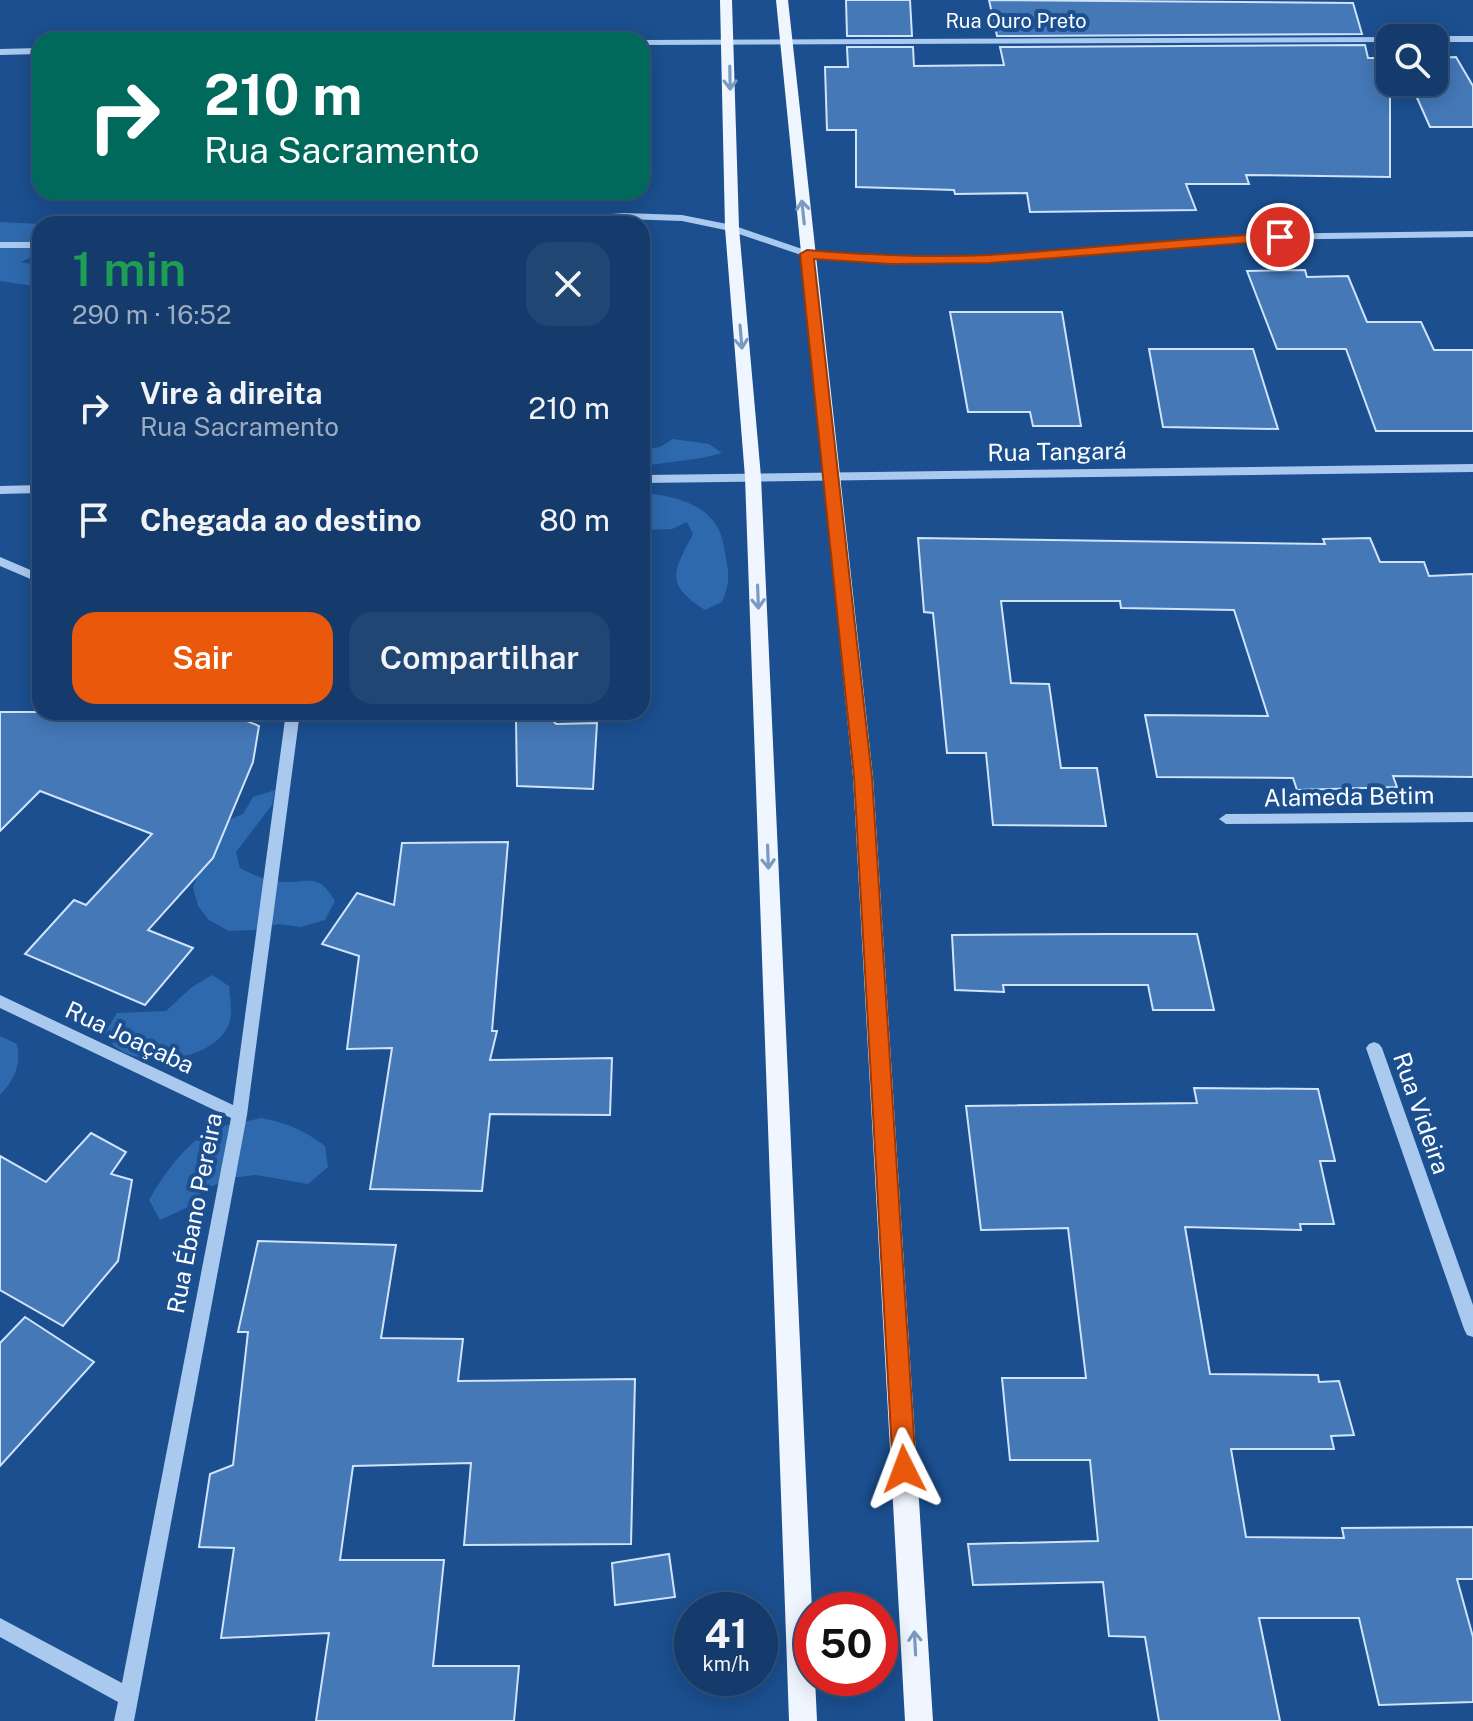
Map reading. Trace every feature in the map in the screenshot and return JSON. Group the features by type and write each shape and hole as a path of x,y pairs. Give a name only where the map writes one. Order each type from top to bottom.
{"main road":[{"path":"726,0 730,41 732,228 753,477 803,1721"},
{"path":"782,0 863,777 919,1721"}],"street":[{"name":"Rua Ouro Preto","path":"650,42 1376,39"},
{"path":"1448,39 1473,39"},
{"path":"0,52 32,51"},
{"path":"650,217 682,218 732,228 807,254 890,260 989,259 1252,237 1473,234"},
{"path":"0,245 32,245"},
{"name":"Rua Tangará","path":"650,479 1473,468"},
{"path":"0,490 32,489"},
{"path":"0,561 32,575"},
{"name":"Rua Ébano Pereira","path":"124,1721 239,1115 292,720"},
{"name":"Alameda Betim","path":"1226,819 1473,817"},
{"name":"Rua Joaçaba","path":"0,1001 239,1115"},
{"name":"Rua Videira","path":"1374,1048 1473,1329"},
{"path":"0,1627 129,1698"}],"shaded area":[{"path":"0,222 32,224 32,257 21,262 32,264 32,286 0,281"},
{"path":"673,439 709,444 722,453 650,465 650,449"},
{"path":"650,494 695,506 714,522 720,533 728,569 722,602 705,610 683,592 676,576 677,567 693,534 687,522 672,529 650,530"},
{"path":"275,790 272,805 236,852 240,868 270,880 313,881 323,886 335,901 325,920 301,927 278,924 254,930 229,931 209,920 198,906 193,887 222,823 243,814 253,797"},
{"path":"212,975 229,986 231,1010 229,1024 210,1046 178,1057 144,1058 117,1048 104,1034 117,1013 166,1011 192,987"},
{"path":"0,1036 17,1044 18,1059 10,1083 0,1095"},
{"path":"261,1118 295,1128 325,1146 328,1167 308,1184 256,1175 229,1178 205,1190 186,1208 160,1220 149,1200 181,1154 212,1130"}],"building":[{"path":"846,0 910,0 912,36 847,36"},
{"path":"989,0 1353,3 1362,34 997,36"},
{"path":"1365,45 1368,58 1376,58 1376,96 1390,96 1390,177 1246,175 1249,184 1186,184 1196,210 1030,212 1027,193 955,194 954,190 856,187 856,130 827,130 825,67 848,67 847,47 913,47 914,66 1004,65 1000,47"},
{"path":"1448,57 1456,57 1473,86 1473,127 1430,127 1416,96 1448,96"},
{"path":"1305,270 1307,277 1348,276 1367,322 1421,322 1434,350 1473,350 1473,431 1376,431 1346,349 1277,349 1247,271"},
{"path":"950,312 1062,312 1081,426 1033,426 1030,412 968,412"},
{"path":"1149,349 1253,349 1278,429 1163,427"},
{"path":"918,538 1325,544 1323,539 1370,538 1380,562 1424,562 1429,576 1473,574 1473,777 1393,776 1397,787 1297,790 1293,778 1157,777 1145,715 1268,716 1234,610 1121,608 1120,601 1001,601 1011,683 1049,684 1061,768 1097,768 1106,826 993,825 986,753 947,753 933,613 924,612"},
{"path":"0,712 32,712 32,720 244,720 259,726 253,762 213,858 148,930 193,948 145,1005 25,954 74,900 86,905 152,834 40,791 0,831"},
{"path":"516,720 553,720 556,724 597,723 593,789 517,786"},
{"path":"508,842 492,1031 497,1031 490,1060 612,1058 610,1115 490,1114 482,1191 370,1189 392,1048 347,1049 359,956 322,944 357,893 394,905 402,843"},
{"path":"1197,934 1214,1010 1153,1010 1148,985 1003,985 1004,992 955,990 952,935"},
{"path":"1194,1088 1318,1089 1335,1161 1320,1161 1334,1224 1300,1224 1301,1230 1185,1227 1210,1374 1318,1375 1319,1382 1339,1381 1354,1435 1331,1436 1334,1449 1231,1449 1246,1537 1344,1538 1342,1528 1473,1527 1473,1579 1457,1579 1473,1637 1473,1702 1379,1705 1359,1618 1259,1618 1280,1721 1159,1721 1145,1637 1109,1636 1103,1582 973,1585 968,1544 1098,1541 1090,1460 1010,1460 1002,1378 1086,1378 1068,1228 981,1230 966,1106 1197,1103"},
{"path":"91,1133 126,1152 111,1174 132,1180 118,1261 63,1326 0,1290 0,1156 46,1182"},
{"path":"258,1241 396,1245 381,1338 463,1339 458,1381 635,1379 631,1544 464,1545 471,1463 353,1466 340,1560 444,1560 433,1666 519,1666 514,1721 316,1721 329,1633 221,1638 234,1548 199,1547 210,1474 233,1465 248,1332 238,1332"},
{"path":"25,1317 94,1362 0,1466 0,1343"},
{"path":"669,1554 674,1597 615,1605 612,1563"}],"route":[{"path":"904,1469 863,777 807,254 890,260 989,259 1176,242 1280,237"}]}
